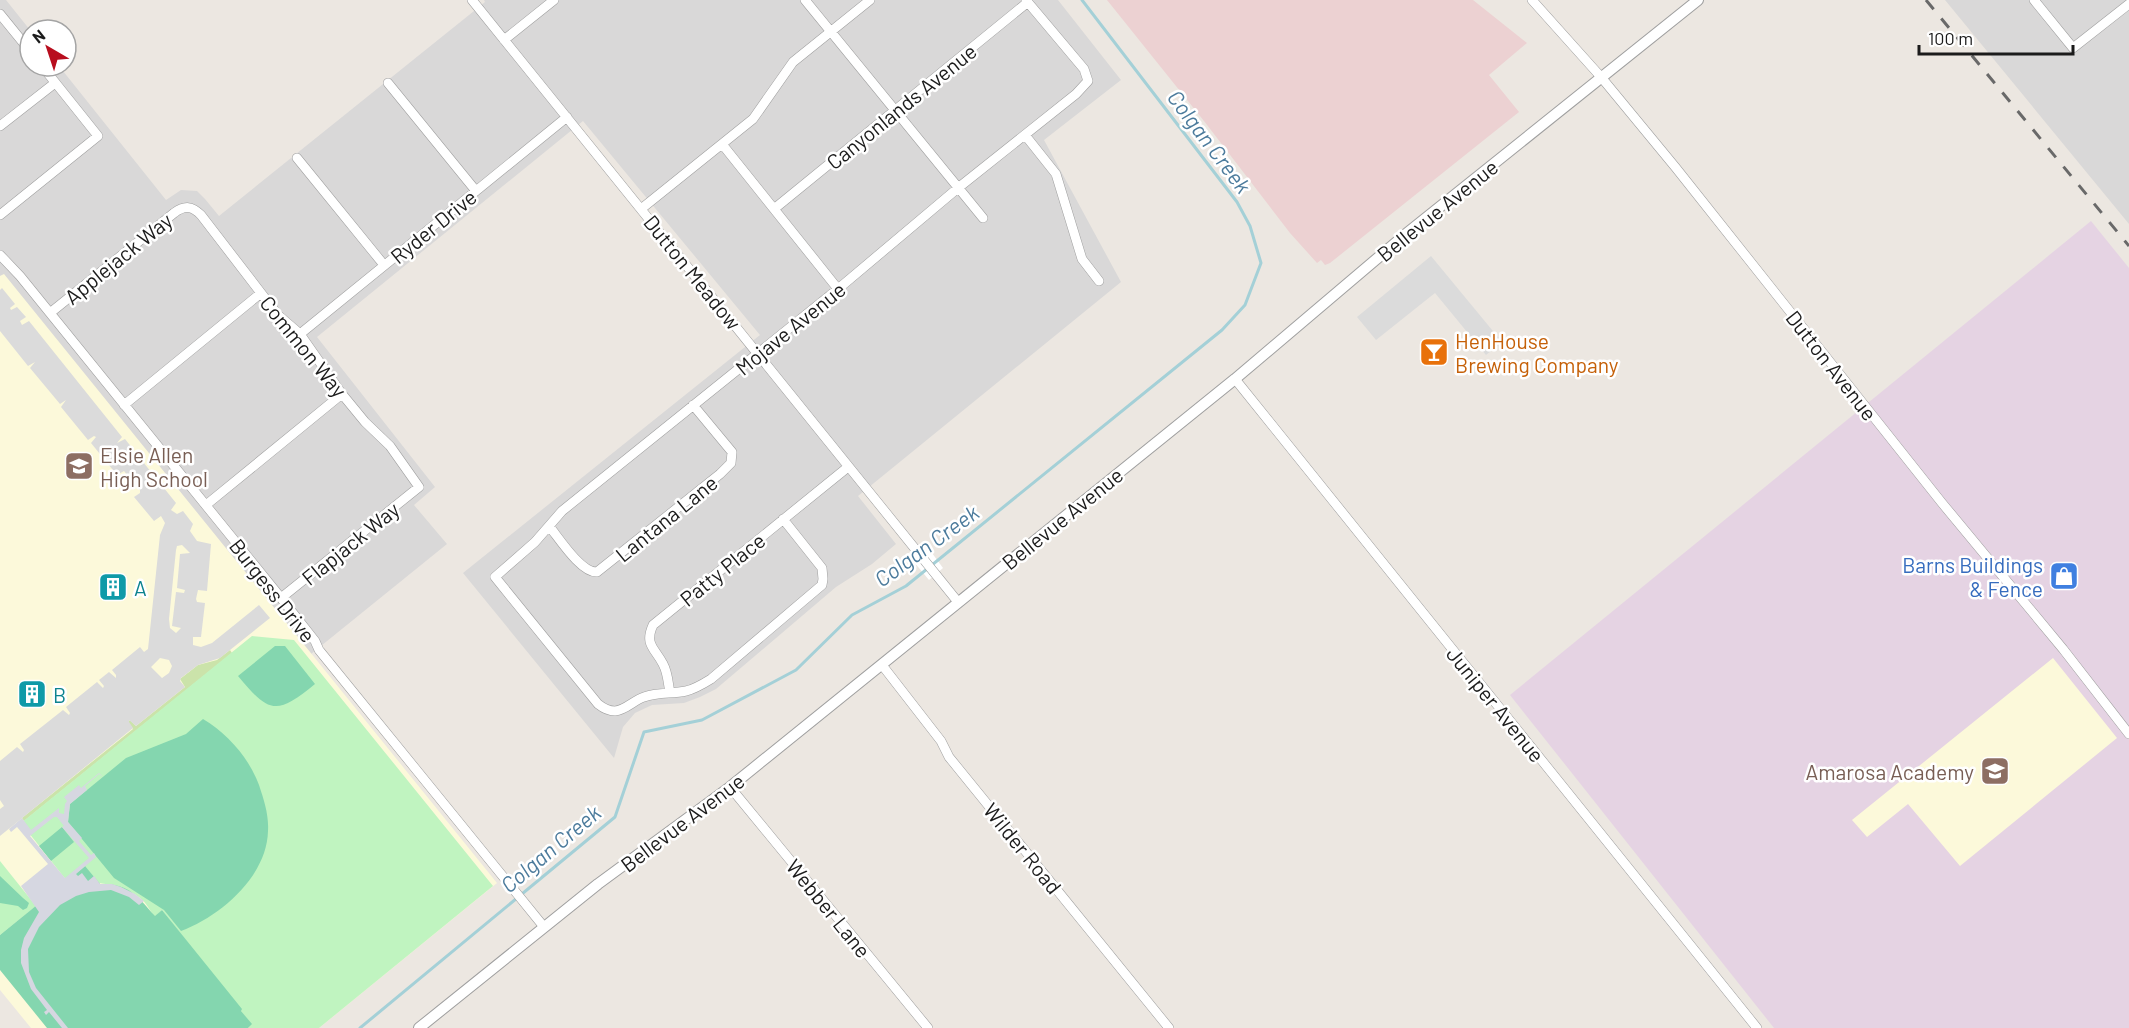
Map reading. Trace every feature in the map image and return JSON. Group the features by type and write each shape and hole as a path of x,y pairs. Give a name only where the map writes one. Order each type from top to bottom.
{"street":[{"name":"Dutton Meadow","path":"472,0 958,602"},
{"path":"504,40 554,0"},
{"path":"805,0 983,218"},
{"path":"642,209 753,119 793,62 870,0"},
{"name":"Dutton Avenue","path":"1532,0 1601,76 2129,734"},
{"name":"Bellevue Avenue","path":"419,1028 598,884 730,787 882,665 1235,379 1406,234 1698,0"},
{"path":"2034,0 2073,48 2129,4"},
{"name":"Mojave Avenue","path":"670,693 642,698 616,711 603,708 495,577 536,542 562,511 1076,94 1088,81 1084,69 1027,1"},
{"name":"Canyonlands Avenue","path":"774,209 1027,1"},
{"path":"0,14 18,36"},
{"path":"0,215 98,136 51,78"},
{"path":"0,126 55,83"},
{"path":"388,83 476,191"},
{"name":"Ryder Drive","path":"300,334 567,117"},
{"path":"1025,135 1056,174 1082,259 1099,281"},
{"path":"722,144 838,289"},
{"path":"297,158 384,265"},
{"name":"Common Way","path":"188,206 201,215 278,315 300,334 342,394 365,422 390,446 419,487"},
{"name":"Applejack Way","path":"50,313 180,208 188,206"},
{"name":"Burgess Drive","path":"0,255 206,505 315,641 319,650 544,927"},
{"path":"124,405 261,293"},
{"name":"Juniper Avenue","path":"1235,379 1757,1028"},
{"path":"206,505 342,394"},
{"name":"Lantana Lane","path":"549,526 583,567 597,572 720,474 731,463 732,452 693,405"},
{"name":"Patty Place","path":"670,693 664,665 649,641 649,633 653,625 848,467"},
{"name":"Flapjack Way","path":"281,598 419,487"},
{"path":"670,693 693,688 711,679 822,585 822,568 783,519"},
{"name":"Wilder Road","path":"882,665 941,741 949,757 1169,1028"},
{"name":"Webber Lane","path":"730,787 928,1028"}],"shaded area":[{"path":"0,0 6,0 20,18 18,18 18,78 69,78 166,200 181,190 197,191 219,216 474,11 485,2 484,0 1058,0 1121,80 1044,140 1121,282 858,496 896,544 872,564 836,587 716,689 684,703 652,705 635,713 623,727 614,758 463,573 760,335 583,121 317,337 435,487 414,505 447,544 311,654 4,275 0,276"},
{"path":"1107,0 1473,0 1527,43 1489,75 1519,112 1330,263 1325,265 1321,260 1317,263 1290,233"},
{"path":"1945,0 2129,0 2129,224"},
{"path":"2091,221 2129,268 2129,1028 1774,1028 1510,695"},
{"path":"1431,256 1502,342 1486,355 1435,293 1376,340 1357,317"},
{"name":"Elsie Allen High School","path":"4,274 497,883 319,1028 31,1028 0,990 0,276"},
{"path":"2,288 15,304 10,308 11,310 17,307 26,317 20,321 22,325 29,321 122,437 117,443 125,439 133,449 128,456 135,452 176,503 171,510 177,514 183,511 193,524 190,531 197,541 211,544 207,591 198,590 196,599 197,602 205,603 201,637 193,637 193,645 201,647 212,643 259,605 270,618 220,658 198,665 181,678 180,681 185,687 136,726 129,720 133,728 0,836 0,809 4,806 0,800 0,761 17,747 23,752 20,744 63,710 69,715 66,707 97,682 103,688 99,680 109,672 116,678 112,670 140,647 144,652 148,649 160,535 165,523 161,516 154,521 134,497 140,493 140,490 124,471 117,475 91,443 96,437 88,440 61,407 66,400 60,404 30,368 35,362 28,366 0,331 0,290","holes":["182,545 190,553 180,554 177,588 185,590 184,593 176,592 172,626 181,628 176,633 170,628 169,619 176,550 177,546","160,658 169,660 172,666 169,673 162,678 151,667"]},
{"name":"Amarosa Academy","path":"2053,658 2117,738 1960,866 1908,804 1867,837 1852,820"},
{"path":"99,773 103,777 99,774 85,786 87,790 70,804 68,822 82,838 79,841 91,855 94,853 96,857 76,874 78,876 82,873 88,881 94,876 100,884 121,887 144,901 139,905 129,897 111,890 89,892 60,905 39,927 28,949 29,972 36,988 68,1028 62,1028 49,1012 46,1015 44,1012 47,1010 31,989 21,963 24,938 39,912 21,886 48,864 17,827 11,832 9,829 22,818 31,830 59,808 59,813 64,814 67,801 64,797 79,785 81,788","holes":["57,817 64,826 62,827 89,858 65,878 30,836"]}],"green space":[{"path":"252,636 294,640 493,886 319,1028 248,1028 251,1024 162,910 155,917 140,898 123,888 67,881 21,823"},
{"path":"275,646 285,646 315,684 291,701 274,706 258,697 238,676"},
{"path":"230,650 232,653 24,821 22,818 133,729 128,722 130,720 136,726 185,687 180,679 198,665 217,660"},
{"path":"203,719 229,739 250,765 264,802 268,831 266,848 260,864 239,892 226,905 181,931 164,910 114,878 68,822 70,804 126,758 186,734"},
{"path":"62,827 74,842 51,861 39,846"},
{"path":"0,861 36,906 0,935"},
{"path":"85,866 100,884 110,884 126,889 138,897 155,916 162,910 252,1024 248,1028 47,1028 0,970 0,935"},
{"path":"0,876 29,903 27,908 23,910 18,906 0,903"}],"pier":[{"path":"929,549 943,568 929,580 914,562"}],"waterway":[{"name":"Colgan Creek","path":"360,1028 615,817 644,732 702,720 796,670 852,615 906,586 1222,330 1245,305 1261,263 1250,226 1237,202 1082,0"}],"railway":[{"path":"1926,0 2129,246"}],"place":[{"name":"HenHouse Brewing Company","path":"1434,352"},
{"name":"Elsie Allen High School","path":"79,466"},
{"name":"Barns Buildings & Fence","path":"2064,576"},
{"name":"A","path":"113,587"},
{"name":"B","path":"32,694"},
{"name":"Amarosa Academy","path":"1995,771"}]}
